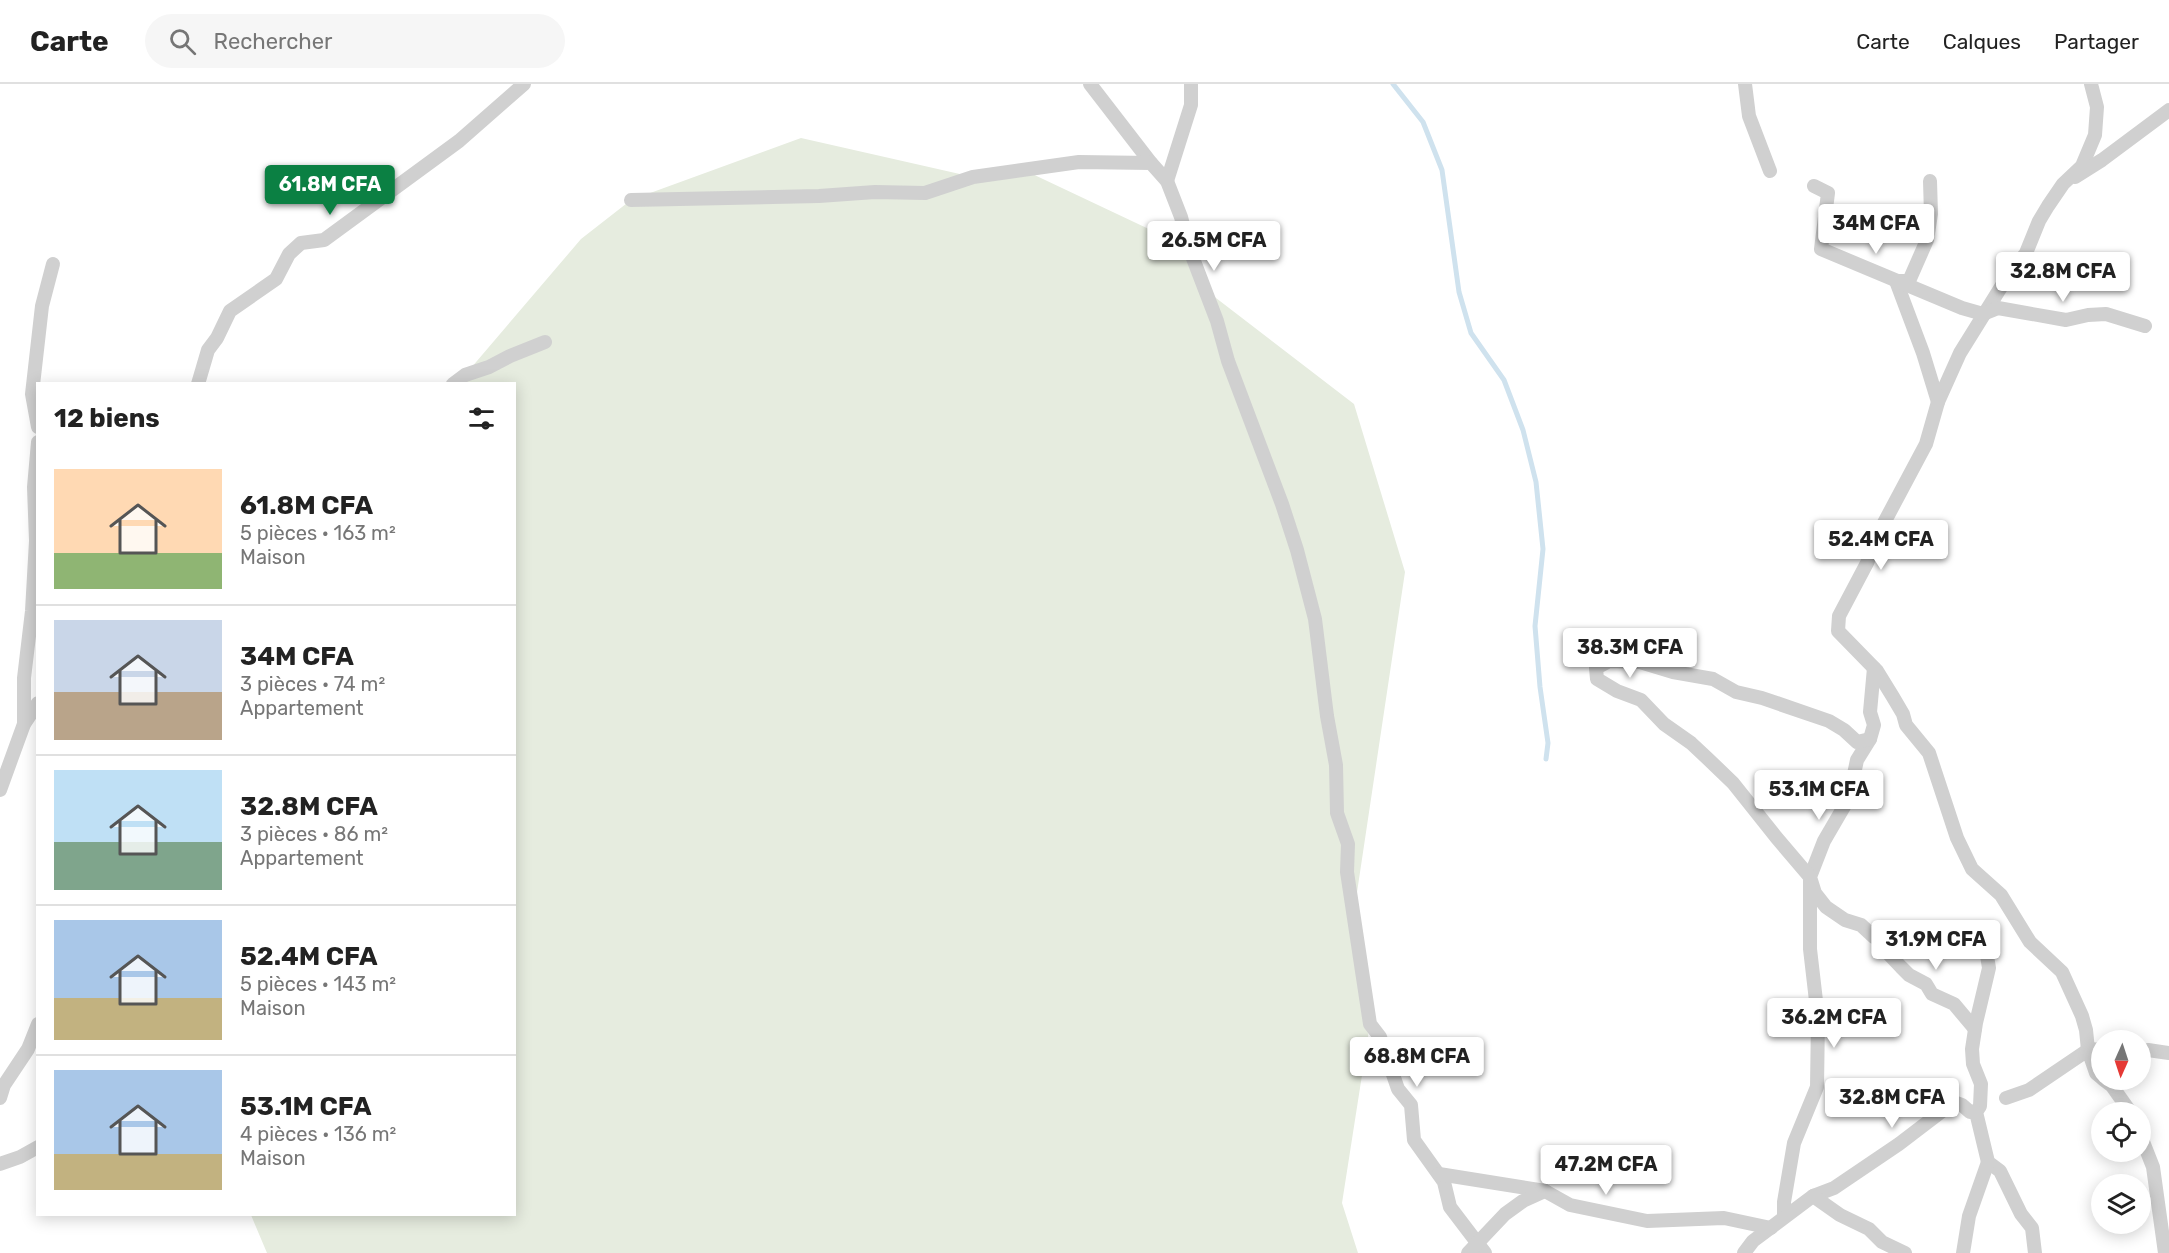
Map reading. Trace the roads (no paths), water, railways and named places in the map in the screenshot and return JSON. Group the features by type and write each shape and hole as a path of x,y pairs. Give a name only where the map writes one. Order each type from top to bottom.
{"street":[{"path":"199,382 208,350 217,338 230,311 276,279 289,254 300,243 324,240 459,141 502,106 524,84"},
{"path":"1090,84 1167,181 1203,288 1217,321 1228,361 1296,550 1317,629 1327,716 1336,765 1337,813 1348,844 1347,872 1370,1024 1380,1037 1398,1089 1411,1105 1414,1140 1439,1174 1450,1207 1477,1250 1506,1214 1522,1201 1545,1191"},
{"path":"1167,181 1191,105 1191,84"},
{"path":"1745,84 1749,116 1770,171"},
{"path":"2091,84 2097,107 2095,135 2082,166 2063,184 2039,222 2026,253 2006,279 1960,353 1938,402 1926,444 1877,536 1867,563 1839,616 1838,631 1874,668 1893,697 1905,725 1929,753 1957,838 1972,869 2001,895 2030,942 2062,972 2091,1040"},
{"path":"2063,184 2102,160 2169,110"},
{"path":"631,200 819,196 875,192 925,193 973,177 1079,162 1151,163"},
{"path":"1896,281 1908,281 1927,240 1931,214 1930,181"},
{"path":"1814,186 1828,193 1821,249 1896,281 1962,308 1983,314 1998,308 2066,320 2106,314 2145,326"},
{"path":"36,416 32,394 42,306 53,264"},
{"path":"1896,281 1923,353 1938,402"},
{"path":"456,382 465,375 545,342"},
{"path":"24,724 24,678 32,611 36,541 34,487 36,464"},
{"path":"1869,739 1857,742 1844,730 1829,721 1762,698 1736,692 1713,679 1673,672 1640,662 1609,661 1596,668 1597,679 1617,691 1641,700 1664,724 1691,743 1733,783 1810,877 1815,893 1826,907 1845,921 1861,925 1881,940 1883,948 1909,975 1926,984 1932,994 1954,1004 1975,1029"},
{"path":"1784,1217 1784,1202 1794,1143 1817,1087 1818,1018 1810,949 1810,877 1824,841 1850,798 1857,760 1874,725 1869,712 1874,668"},
{"path":"0,790 24,724 36,706"},
{"path":"1963,1253 1969,1216 1988,1162 1976,1112 1980,1106 1981,1084 1972,1064 1975,1029 1989,968 1985,943 1987,942"},
{"path":"0,1098 4,1085 28,1049 36,1029"},
{"path":"2151,1050 2169,1053"},
{"path":"2006,1098 2029,1090 2091,1052"},
{"path":"1744,1253 1753,1241 1813,1196 1834,1188 1899,1144 1954,1102 1970,1112 1976,1112"},
{"path":"0,1164 36,1148"},
{"path":"1988,1162 2000,1171 2021,1214 2032,1228 2036,1253"},
{"path":"2150,1162 2165,1253"},
{"path":"1439,1174 1545,1191 1570,1204 1647,1221 1724,1218 1771,1228"},
{"path":"1813,1196 1840,1215 1869,1229 1882,1242 1905,1253"}],"waterway":[{"path":"1393,84 1423,122 1442,170 1459,292 1471,333 1504,380 1523,430 1536,482 1543,549 1535,626 1548,743 1546,759"}]}
